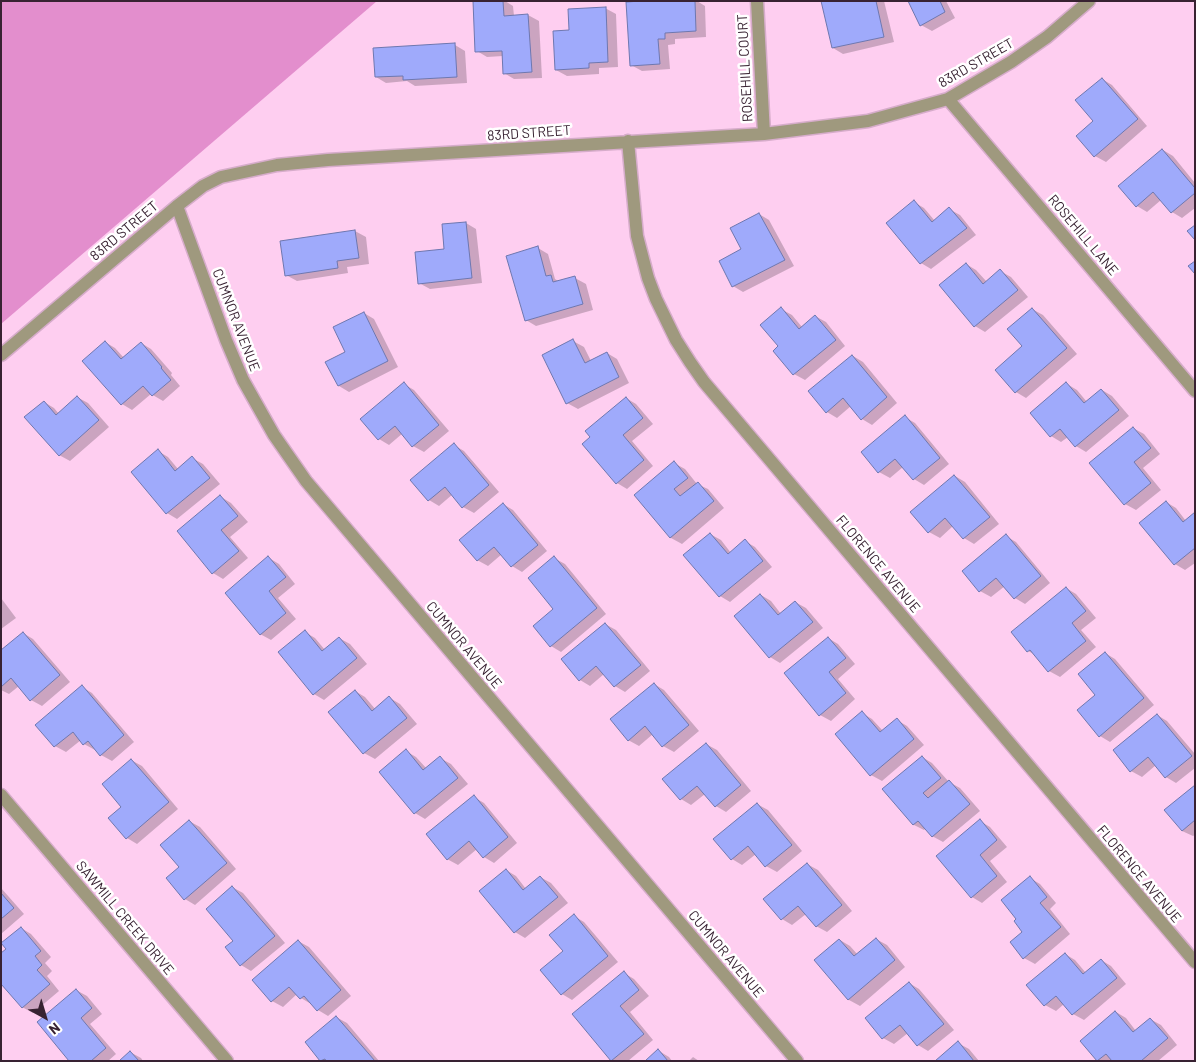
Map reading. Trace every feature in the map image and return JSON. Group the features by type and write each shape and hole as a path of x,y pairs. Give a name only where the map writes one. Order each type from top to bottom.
{"street":[{"name":"ROSEHILL COURT","path":"757,1 764,134"},
{"name":"83RD STREET","path":"1,355 177,206 203,186 222,177 277,165 328,160 764,134 861,122 948,99 1010,62 1047,36 1089,1"},
{"name":"ROSEHILL LANE","path":"948,99 1195,391"},
{"name":"FLORENCE AVENUE","path":"628,141 637,236 646,270 656,299 676,340 690,362 730,413 1195,962"},
{"name":"CUMNOR AVENUE","path":"177,206 226,340 243,380 274,435 306,481 797,1061"},
{"name":"SAWMILL CREEK DRIVE","path":"1,795 226,1061"}],"shaded area":[{"path":"1,1 377,1 1,324"}],"building":[{"path":"473,1 503,1 504,16 528,14 532,72 503,74 502,51 475,52"},
{"path":"695,1 696,31 665,33 665,39 658,39 660,64 630,66 626,2"},
{"path":"821,1 876,1 884,37 832,48"},
{"path":"908,1 940,1 945,12 920,26"},
{"path":"606,7 608,62 589,63 589,68 555,70 553,31 569,30 568,9"},
{"path":"455,43 457,77 403,80 403,76 375,77 373,48"},
{"path":"1102,78 1138,119 1094,157 1076,136 1093,121 1075,100"},
{"path":"1162,149 1195,188 1195,193 1171,213 1153,192 1136,207 1118,186"},
{"path":"914,200 932,222 949,207 967,228 920,264 886,223"},
{"path":"759,213 785,260 732,287 719,261 741,249 730,228"},
{"path":"466,222 472,278 418,284 415,252 444,249 442,224"},
{"path":"1195,225 1195,240 1187,231"},
{"path":"355,230 359,258 337,261 338,268 285,276 280,241"},
{"path":"538,246 546,276 551,275 553,282 575,276 583,304 525,321 506,256"},
{"path":"1195,261 1195,274 1188,266"},
{"path":"966,263 983,284 1000,269 1018,290 974,327 939,285"},
{"path":"781,307 799,329 815,315 836,340 793,375 773,351 778,346 760,325"},
{"path":"1032,308 1067,348 1015,393 995,370 1022,346 1007,329"},
{"path":"364,312 388,361 338,386 325,362 345,352 333,327"},
{"path":"573,339 585,363 607,352 619,377 566,404 542,355"},
{"path":"105,341 121,359 141,342 171,380 152,396 143,386 121,405 82,361"},
{"path":"852,355 887,397 861,420 843,398 826,413 808,391"},
{"path":"404,382 439,425 412,447 395,426 378,440 360,419"},
{"path":"1066,382 1084,403 1101,389 1119,410 1075,447 1060,429 1050,437 1030,413"},
{"path":"77,396 99,420 59,456 24,417 44,401 56,415"},
{"path":"626,397 643,418 623,435 644,460 616,484 582,444 590,437 585,431"},
{"path":"905,415 940,458 913,480 895,459 878,473 861,452"},
{"path":"1133,427 1151,448 1134,462 1151,483 1124,505 1089,463"},
{"path":"454,443 489,485 462,508 445,487 428,501 410,480"},
{"path":"158,449 175,471 192,456 210,478 166,514 131,472"},
{"path":"674,461 688,478 674,489 680,496 698,482 714,501 670,538 634,495"},
{"path":"954,475 990,517 963,539 945,518 928,533 910,512"},
{"path":"220,495 238,516 221,530 239,551 212,574 177,531"},
{"path":"1166,501 1183,522 1195,512 1195,548 1174,565 1139,523"},
{"path":"503,503 538,545 511,567 494,547 477,561 459,540"},
{"path":"710,533 728,554 745,539 763,561 719,597 683,555"},
{"path":"1006,534 1041,576 1014,599 996,578 979,592 962,571"},
{"path":"268,556 286,577 269,591 286,613 260,635 225,593"},
{"path":"554,556 597,608 550,647 533,626 553,609 528,578"},
{"path":"1066,587 1086,611 1072,623 1086,641 1048,672 1030,650 1027,652 1011,632"},
{"path":"760,594 778,615 795,601 813,622 769,658 734,616"},
{"path":"605,623 641,665 614,687 596,666 579,681 561,659"},
{"path":"305,630 322,651 339,637 357,658 313,695 278,652"},
{"path":"23,632 60,675 30,701 11,678 1,687 1,650"},
{"path":"828,637 846,658 829,672 846,693 819,716 784,673"},
{"path":"1105,652 1144,698 1099,737 1077,710 1095,695 1078,674"},
{"path":"654,683 689,725 662,747 645,726 628,741 610,719"},
{"path":"82,685 124,735 100,756 88,741 83,745 73,732 54,747 35,725"},
{"path":"355,690 372,711 389,696 407,718 363,754 328,712"},
{"path":"862,711 880,732 897,718 914,739 870,776 835,734"},
{"path":"1157,714 1192,756 1165,778 1148,757 1130,772 1113,750"},
{"path":"706,743 741,785 715,807 697,786 680,800 662,779"},
{"path":"406,749 423,770 440,756 458,778 414,814 379,772"},
{"path":"922,756 941,778 923,793 928,798 949,780 970,804 932,837 918,821 913,825 882,789"},
{"path":"131,759 169,802 126,839 108,818 121,807 102,784"},
{"path":"1195,785 1195,820 1182,831 1164,810"},
{"path":"474,795 508,837 483,858 469,841 447,860 426,834"},
{"path":"757,803 792,845 765,867 748,846 731,860 713,839"},
{"path":"980,819 997,840 980,855 997,876 971,898 936,856"},
{"path":"189,820 227,863 184,900 166,878 179,867 160,845"},
{"path":"807,863 842,905 816,927 798,906 781,920 763,899"},
{"path":"506,869 523,890 540,876 558,897 514,933 479,891"},
{"path":"1030,876 1047,897 1040,903 1061,927 1023,959 1010,942 1022,932 1014,921 1016,919 1001,900"},
{"path":"232,886 275,936 240,966 225,947 233,941 206,909"},
{"path":"1,893 14,908 1,919"},
{"path":"574,914 608,956 561,995 540,970 563,951 549,935"},
{"path":"21,927 41,951 35,956 42,965 37,970 50,984 22,1008 1,984 1,953 6,949 1,943"},
{"path":"876,938 895,960 848,1000 814,960 839,939 854,956"},
{"path":"298,940 341,990 317,1011 304,996 300,999 289,987 271,1002 252,980"},
{"path":"1065,953 1083,974 1101,959 1117,978 1072,1015 1056,996 1044,1006 1026,985"},
{"path":"624,971 639,990 620,1006 644,1034 611,1061 572,1014"},
{"path":"909,982 944,1024 917,1046 900,1025 882,1039 865,1018"},
{"path":"76,989 92,1008 81,1018 106,1048 91,1061 69,1061 37,1022"},
{"path":"1115,1011 1133,1032 1150,1018 1168,1038 1141,1061 1112,1061 1106,1054 1097,1061 1080,1041"},
{"path":"336,1016 375,1061 326,1061 325,1059 320,1061 305,1042"},
{"path":"958,1041 974,1061 935,1061"},
{"path":"658,1049 668,1061 645,1061"},
{"path":"130,1051 139,1061 119,1061"}]}
